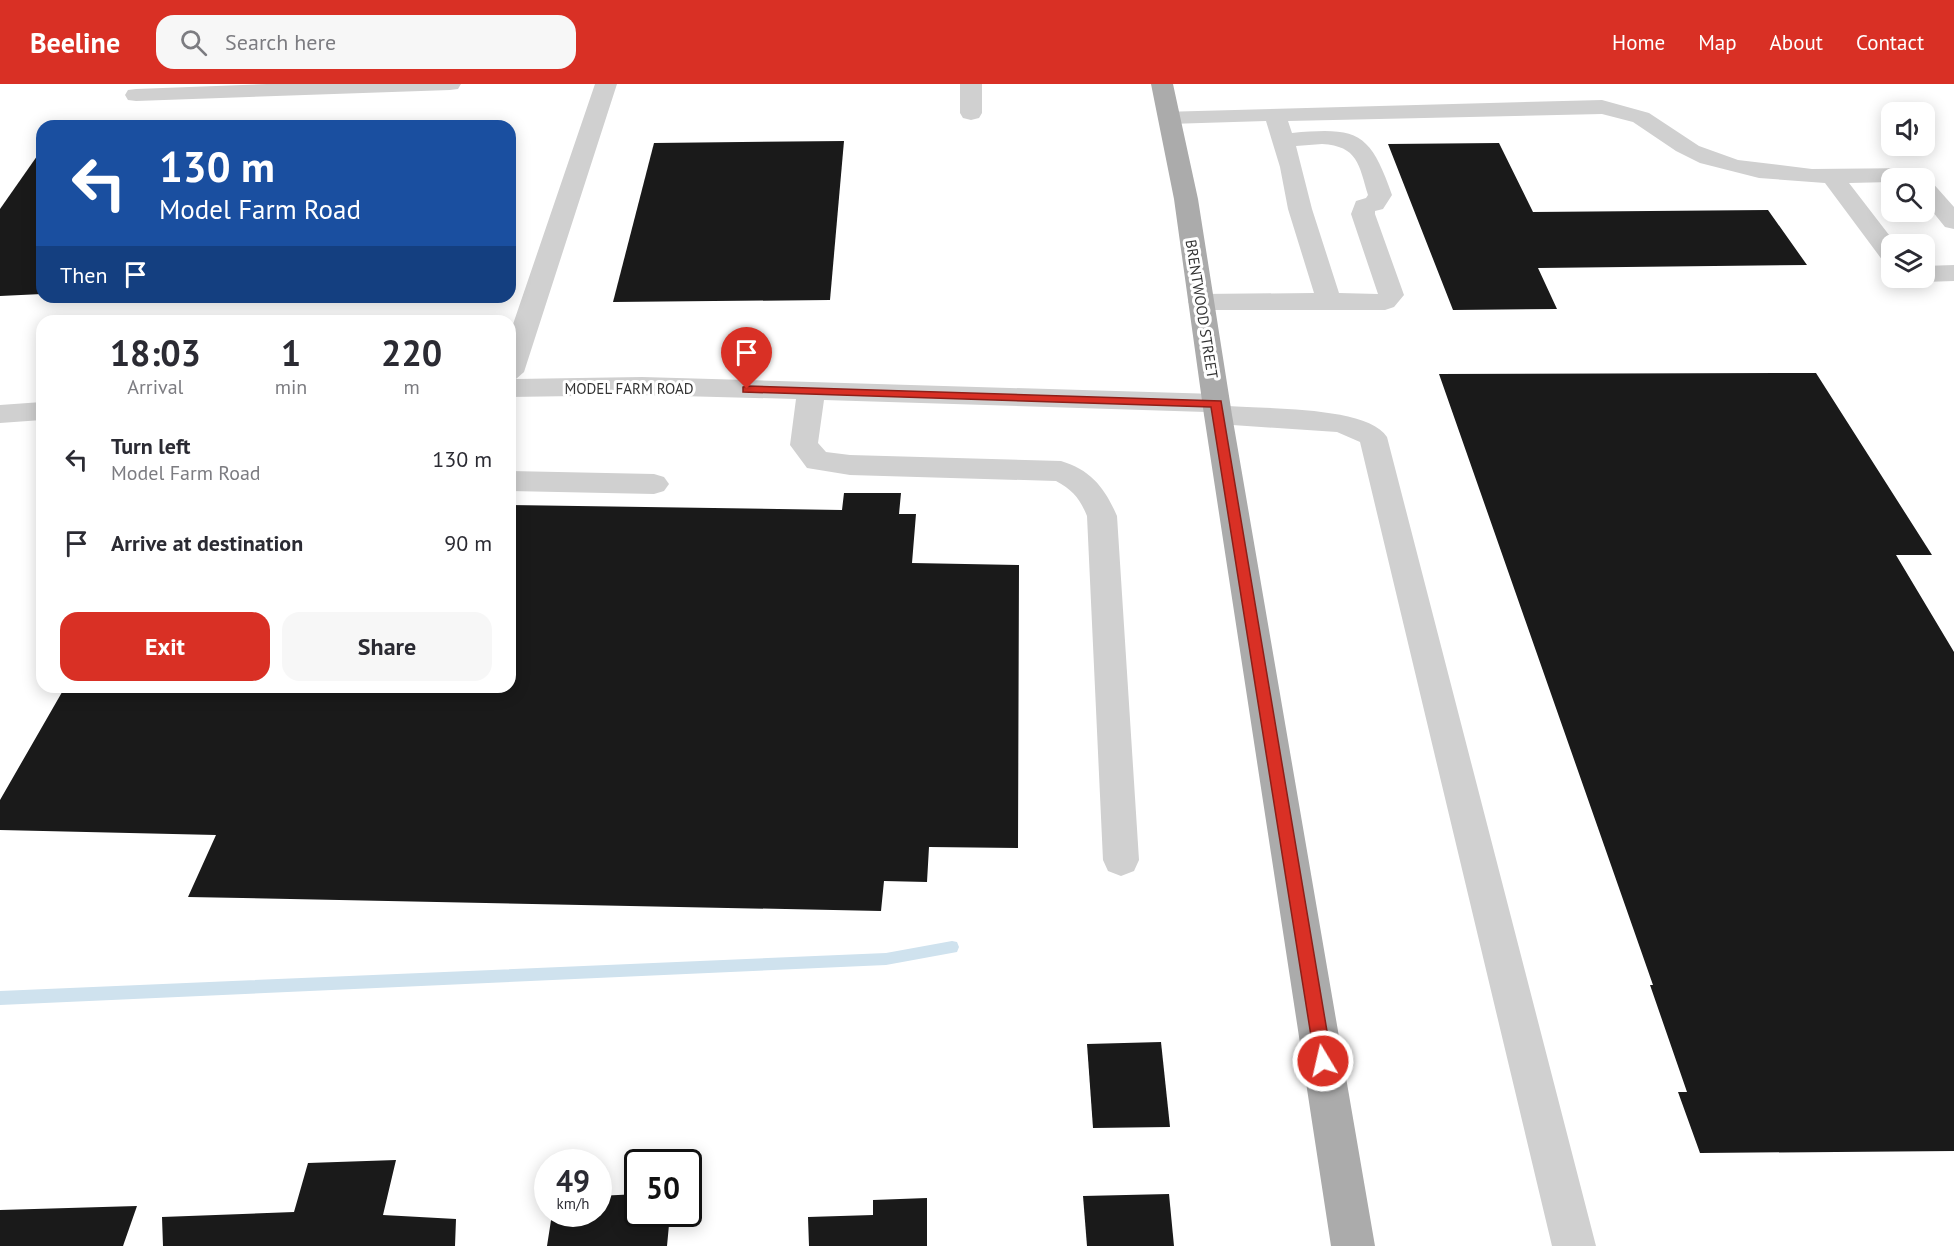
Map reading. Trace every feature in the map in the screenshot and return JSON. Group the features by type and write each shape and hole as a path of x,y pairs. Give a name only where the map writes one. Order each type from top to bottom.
{"main road":[{"name":"BRENTWOOD STREET","path":"1162,84 1186,199 1217,409 1353,1246"}],"street":[{"path":"136,95 450,84"},
{"path":"516,354 606,84"},
{"path":"971,84 971,113"},
{"path":"1169,117 1602,107 1645,119 1689,151 1710,159 1766,172 1832,176 1881,175"},
{"path":"1275,115 1300,209 1329,301"},
{"path":"1202,302 1385,302 1391,296 1363,214 1364,206 1375,204 1380,195 1360,148 1333,139 1283,140"},
{"path":"1832,176 1881,241"},
{"path":"1935,199 1954,222"},
{"path":"1935,274 1954,273"},
{"name":"MODEL FARM ROAD","path":"516,388 642,386 811,391 1217,409 1342,423 1373,437 1574,1246"},
{"path":"811,391 804,445 817,461 850,465 1061,471 1082,480 1093,494 1102,516 1121,860"},
{"path":"0,414 36,411"},
{"path":"516,481 654,484"}],"building":[{"path":"844,141 830,300 613,302 654,143"},
{"path":"1499,143 1533,212 1768,210 1807,265 1538,268 1557,309 1453,310 1388,144"},
{"path":"36,158 36,294 0,296 0,209"},
{"path":"1816,373 1932,555 1896,555 1954,652 1954,1151 1700,1153 1678,1092 1687,1092 1650,985 1653,985 1439,374"},
{"path":"844,493 901,493 899,514 916,514 912,563 1019,565 1018,848 929,847 927,882 884,881 881,911 188,897 216,835 0,830 0,800 62,693 516,693 516,505 842,510"},
{"path":"1161,1042 1170,1127 1093,1128 1087,1044"},
{"path":"396,1160 383,1215 456,1219 455,1246 163,1246 162,1217 294,1212 308,1163"},
{"path":"1169,1194 1174,1246 1087,1246 1083,1196"},
{"path":"612,1195 624,1195 624,1227 669,1227 667,1246 547,1246 550,1227 612,1227"},
{"path":"927,1198 927,1246 809,1246 808,1217 873,1215 873,1200"},
{"path":"137,1206 123,1246 0,1246 0,1210"}],"waterway":[{"path":"0,998 886,959 952,947"}],"route":[{"path":"747,389 1216,403 1323,1061"}]}
